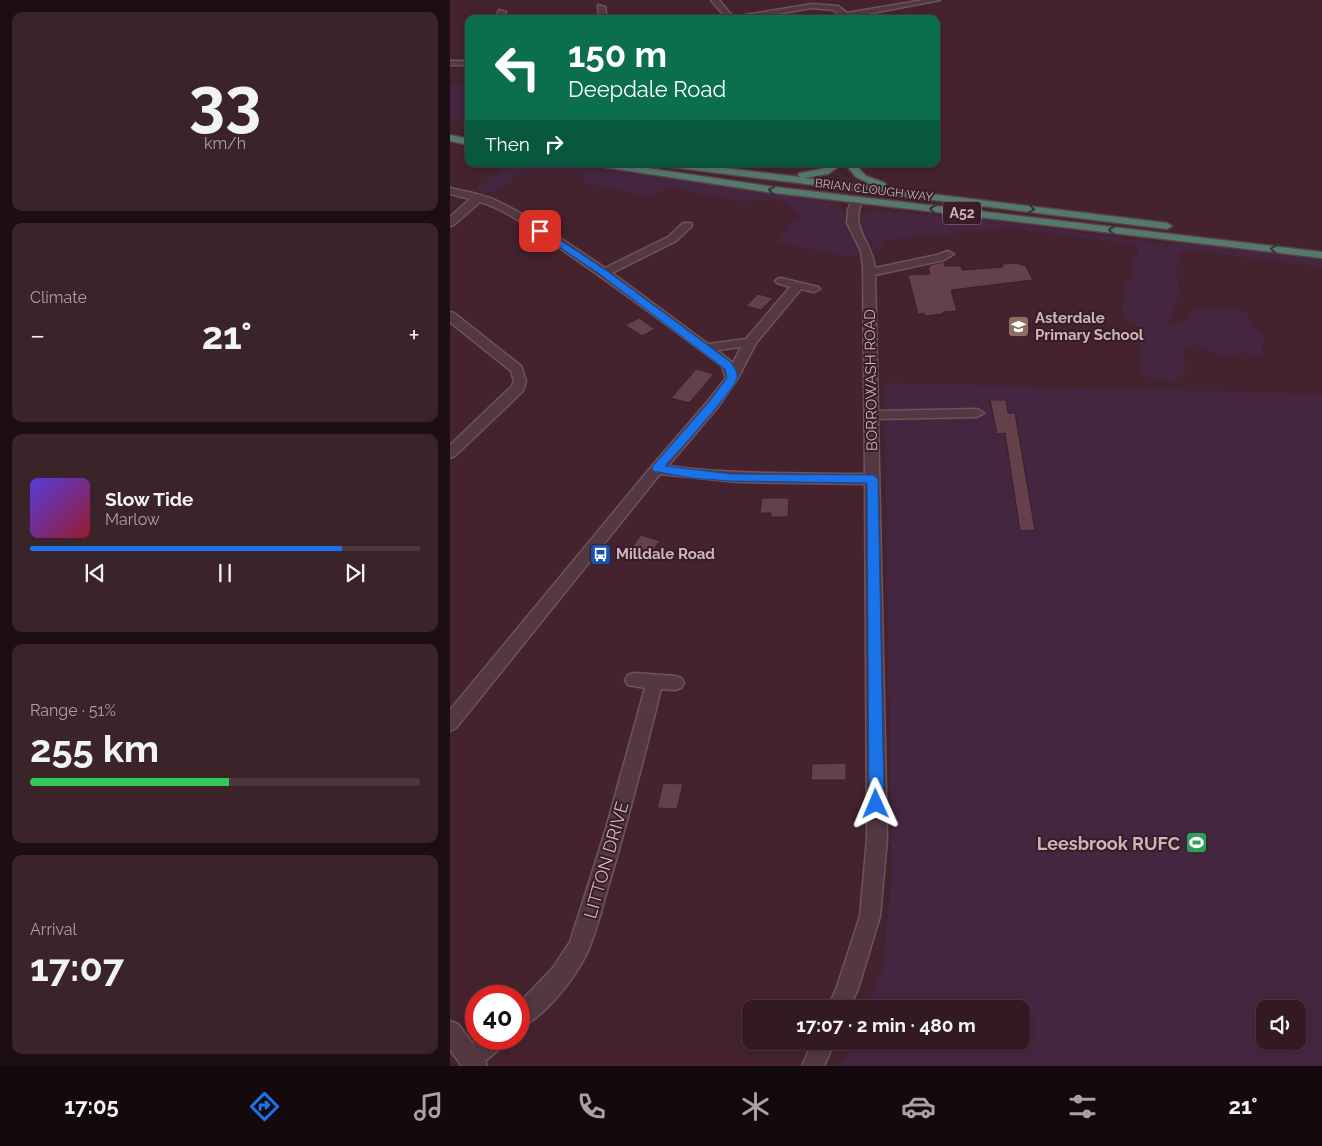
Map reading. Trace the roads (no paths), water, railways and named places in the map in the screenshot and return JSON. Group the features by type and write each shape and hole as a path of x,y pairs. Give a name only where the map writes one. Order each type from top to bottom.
{"highway":[{"path":"450,129 465,132"},
{"path":"450,138 465,141"},
{"name":"BRIAN CLOUGH WAY","path":"622,167 758,188 1322,255"},
{"name":"BRIAN CLOUGH WAY","path":"692,167 1322,245"},
{"path":"744,174 813,175 830,170 833,167"},
{"path":"853,167 862,178 880,184 1011,206"}],"street":[{"path":"715,0 728,15"},
{"path":"858,15 936,0"},
{"path":"757,15 812,6 835,8 845,15"},
{"path":"601,7 602,15"},
{"path":"452,66 465,64"},
{"path":"450,191 479,197 513,213 604,273 726,363 730,368 732,378"},
{"path":"450,223 479,197"},
{"name":"BORROWASH ROAD","path":"842,1000 870,916 877,839 869,272 867,251 853,229 851,220 857,200"},
{"path":"604,273 672,239 687,225"},
{"path":"869,272 932,260 948,254"},
{"path":"781,281 814,289"},
{"path":"450,723 657,469 713,404 732,378 750,342 798,285"},
{"path":"450,316 517,369 520,381 518,388 450,453"},
{"path":"706,348 750,342"},
{"path":"872,415 977,413"},
{"path":"657,469 692,475 731,478 873,479"},
{"path":"634,680 675,683"},
{"name":"LITTON DRIVE","path":"530,1007 552,988 579,947 615,832 655,681"},
{"path":"450,1032 473,1063 484,1050"},
{"path":"817,1065 821,1050"}],"place":[{"name":"Asterdale Primary School","path":"1019,327"},
{"name":"Milldale Road","path":"600,554"},
{"name":"Leesbrook RUFC","path":"1196,843"}]}
